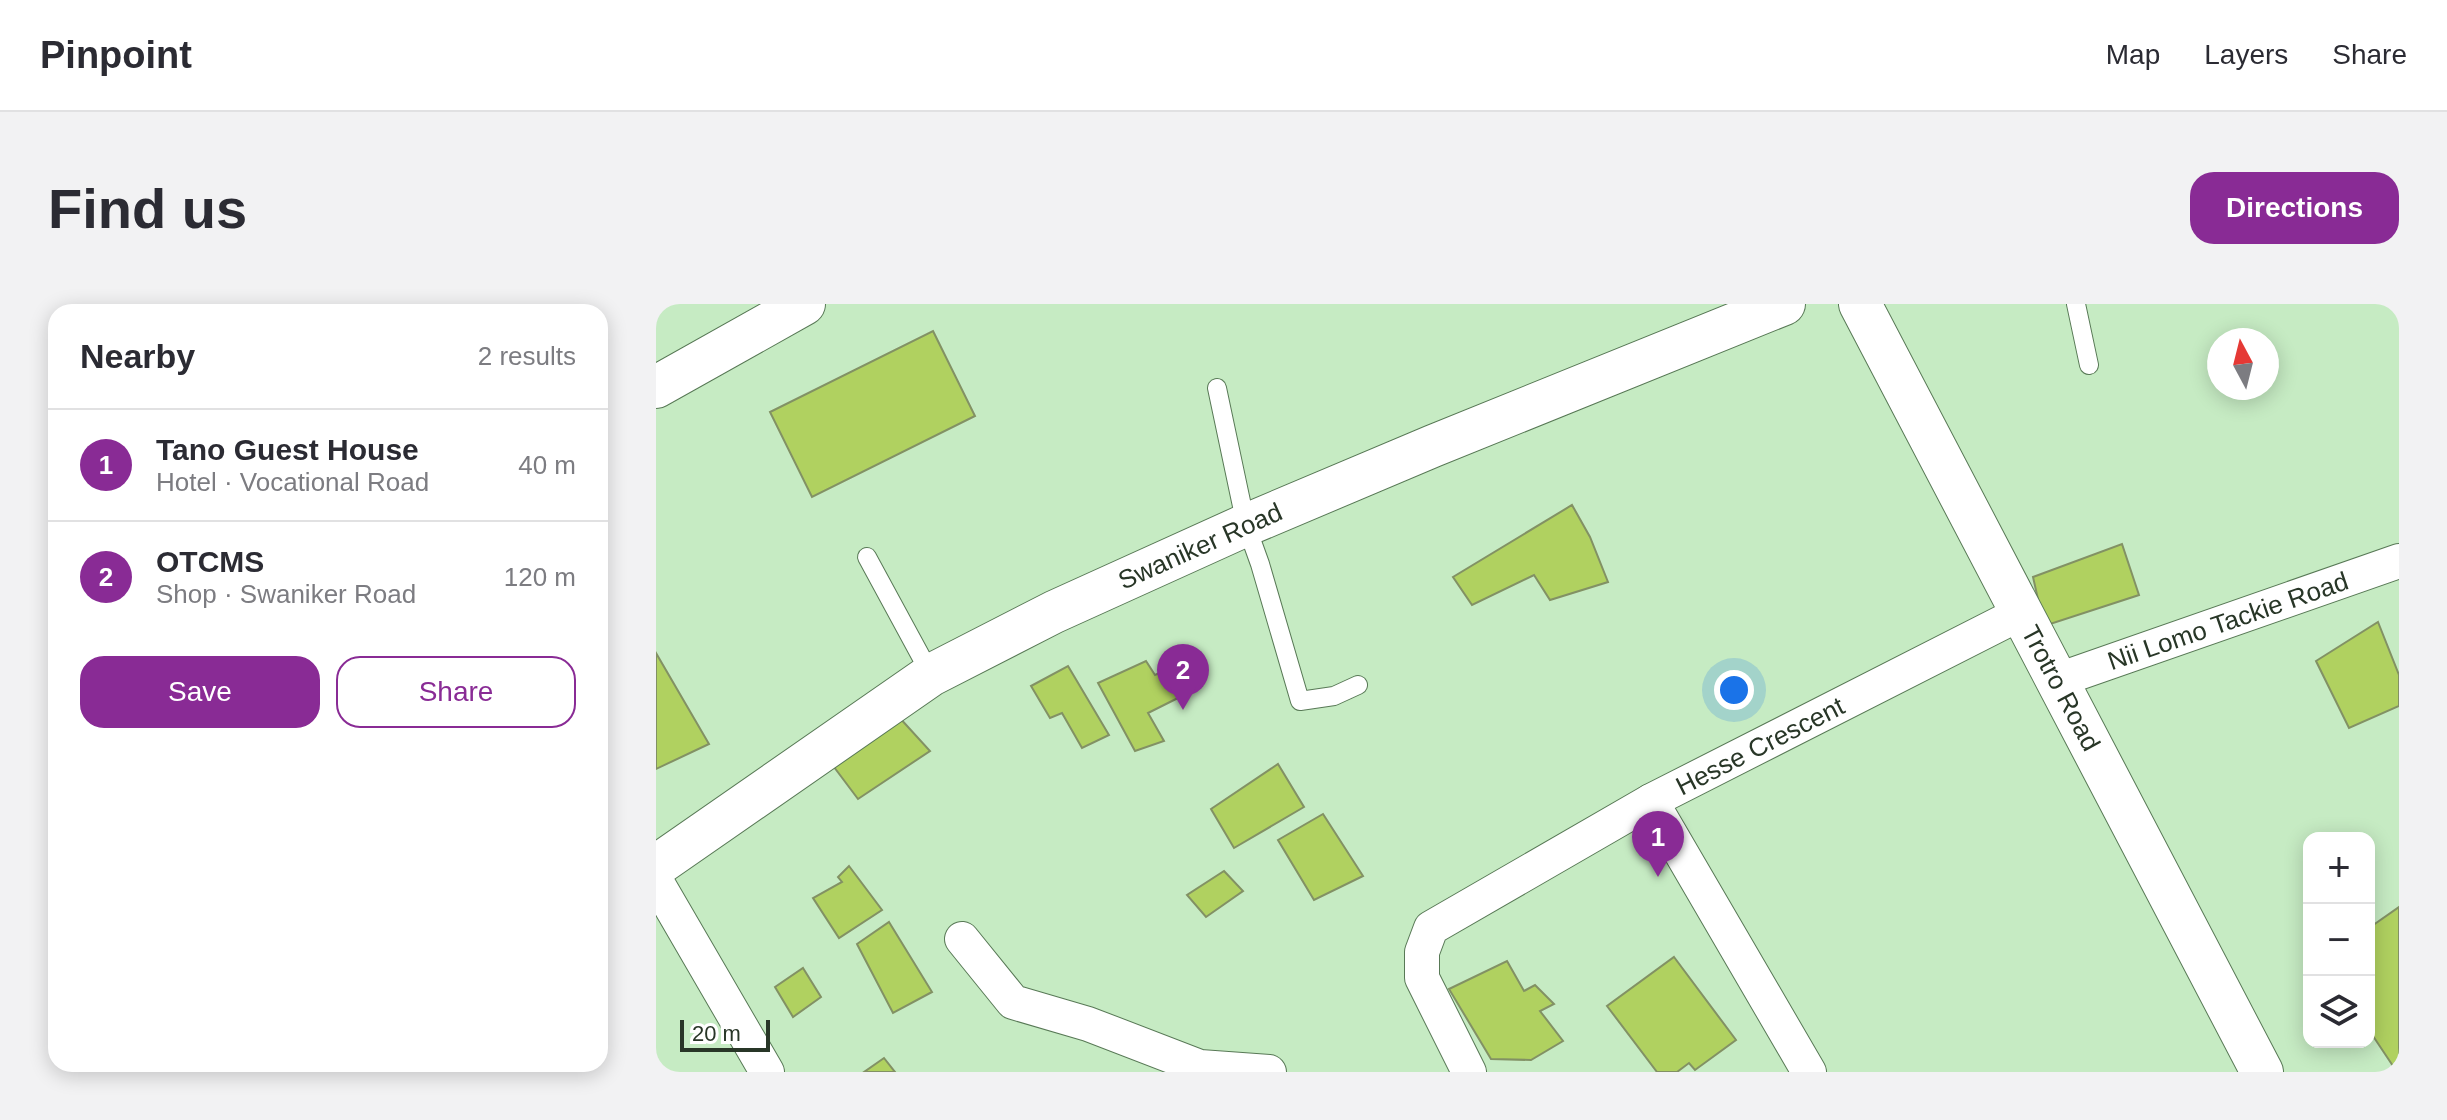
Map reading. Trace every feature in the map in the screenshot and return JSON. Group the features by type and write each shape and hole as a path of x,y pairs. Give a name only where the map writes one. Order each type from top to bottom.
{"street":[{"path":"656,387 804,304"},
{"name":"Trotro Road","path":"1860,304 2262,1072"},
{"name":"Swaniker Road","path":"656,866 931,675 1054,612 1246,525 1779,305"},
{"name":"Nii Lomo Tackie Road","path":"2058,680 2399,561"},
{"name":"Hesse Crescent","path":"1469,1072 1422,978 1422,952 1431,928 1651,801 2021,613"},
{"path":"1651,801 1809,1072"},
{"path":"656,881 767,1072"},
{"path":"962,939 1013,1002 1088,1024 1200,1067 1269,1072"}],"lane":[{"path":"2076,304 2089,365"},
{"path":"1217,388 1246,525 1300,701 1334,696 1358,685"},
{"path":"867,557 931,675"}],"building":[{"path":"933,331 975,416 812,497 770,412"},
{"path":"1572,505 1590,537 1608,582 1550,600 1534,575 1472,605 1453,577"},
{"path":"2122,544 2139,595 2044,626 2033,577"},
{"path":"2378,622 2399,675 2399,706 2349,728 2316,661"},
{"path":"656,653 709,744 656,769"},
{"path":"1188,660 1202,686 1148,713 1164,741 1135,751 1098,683 1146,661 1155,675"},
{"path":"1068,666 1109,735 1082,748 1062,713 1050,718 1031,686"},
{"path":"898,716 930,751 858,799 831,763"},
{"path":"1278,764 1304,807 1234,848 1211,809"},
{"path":"1323,814 1363,876 1314,900 1278,840"},
{"path":"849,866 882,910 839,938 813,898 842,882 838,877"},
{"path":"1224,871 1243,891 1206,917 1187,895"},
{"path":"2399,907 2399,1072 2375,1039 2375,924"},
{"path":"889,922 932,992 893,1013 857,944"},
{"path":"1674,957 1736,1040 1695,1070 1689,1063 1677,1072 1657,1072 1607,1006"},
{"path":"1507,961 1524,991 1535,985 1554,1004 1540,1011 1563,1041 1531,1060 1491,1059 1449,989"},
{"path":"803,968 821,997 793,1017 775,987"},
{"path":"884,1058 895,1072 864,1072"}],"place":[{"name":"OTCMS","path":"1183,710"},
{"name":"Tano Guest House","path":"1658,877"}]}
